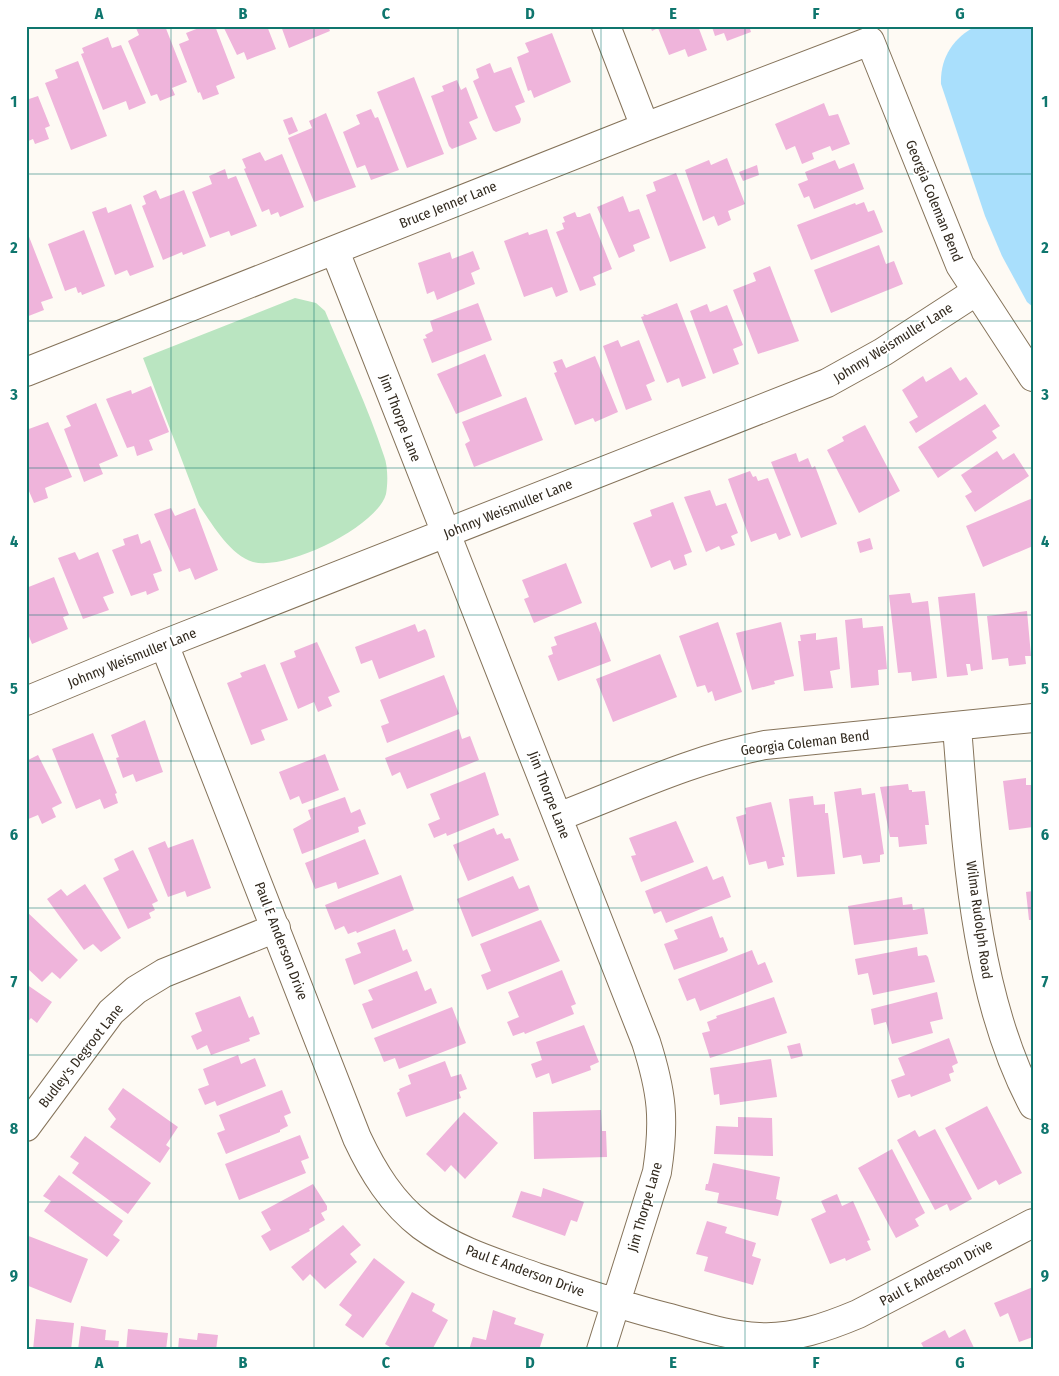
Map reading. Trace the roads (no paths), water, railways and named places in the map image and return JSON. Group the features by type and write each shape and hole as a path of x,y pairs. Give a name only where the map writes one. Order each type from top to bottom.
{"street":[{"path":"606,26 645,127"},
{"name":"Bruce Jenner Lane","path":"26,372 645,127 870,41"},
{"name":"Georgia Coleman Bend","path":"870,41 947,238 960,265 1033,377"},
{"name":"Jim Thorpe Lane","path":"335,250 646,1042 657,1076 662,1107 661,1141 657,1172 601,1350"},
{"name":"Johnny Weismuller Lane","path":"26,701 164,644 827,383 883,352 977,290"},
{"name":"Paul E Anderson Drive","path":"164,644 357,1138 380,1181 392,1197 422,1226 475,1255 616,1304 727,1333 759,1337 786,1336 835,1324 858,1314 1033,1223"},
{"name":"Georgia Coleman Bend","path":"558,818 710,757 738,750 765,745 1033,718"},
{"name":"Wilma Rudolph Road","path":"957,727 963,795 985,965 1004,1038 1021,1083 1033,1105"},
{"name":"Budley's Degroot Lane","path":"26,1127 111,1012 136,990 164,973 276,928"}],"water":[{"path":"976,26 1033,26 1033,307 1027,302 1002,256 985,216 941,84 943,66 950,50 961,36"}]}
